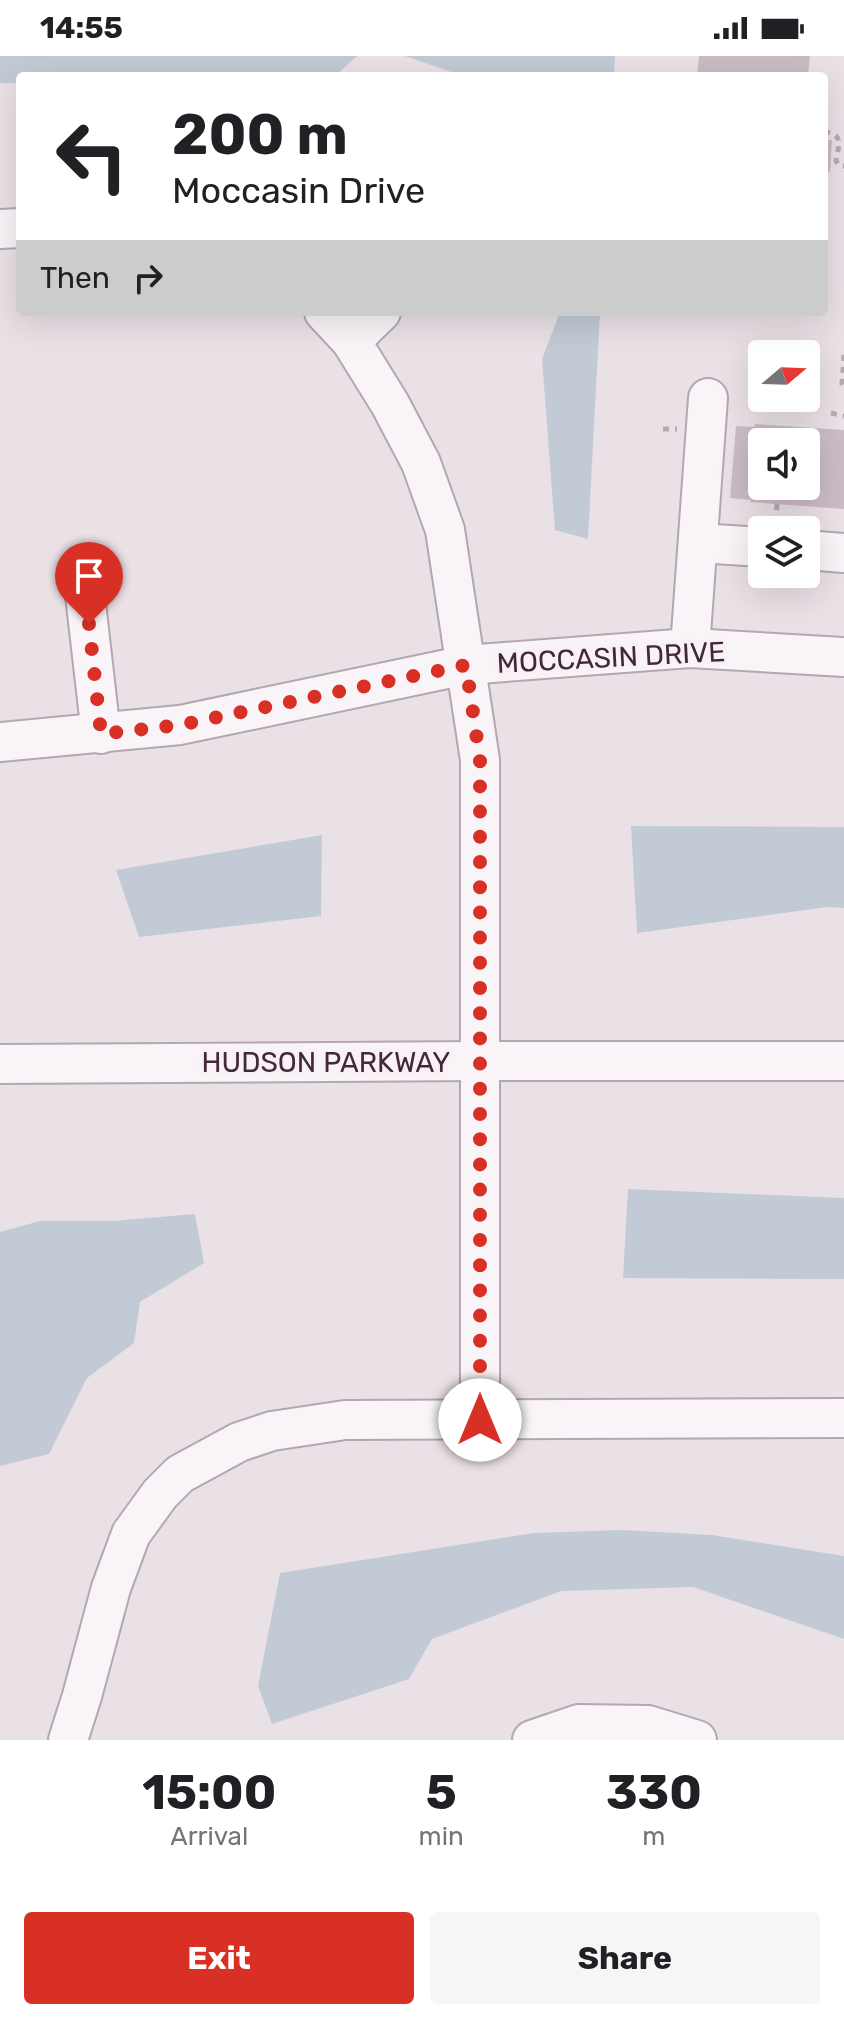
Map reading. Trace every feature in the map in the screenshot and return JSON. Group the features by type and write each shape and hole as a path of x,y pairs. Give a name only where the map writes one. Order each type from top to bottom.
{"street":[{"path":"328,316 351,341 390,404 421,463 445,530 480,760 480,1420"},
{"path":"351,341 377,316"},
{"path":"690,648 708,398"},
{"path":"698,543 748,539"},
{"path":"820,551 844,553"},
{"path":"82,569 101,734"},
{"name":"MOCCASIN DRIVE","path":"0,742 180,725 466,665 690,648 844,657"},
{"name":"HUDSON PARKWAY","path":"0,1064 844,1061"},
{"path":"68,1740 111,1588 131,1534 160,1494 180,1474 239,1442 272,1431 345,1420 844,1418"},
{"path":"532,1740 579,1724 648,1725 697,1740"}],"path":[{"path":"828,132 838,136 836,161 844,166"},
{"path":"844,355 844,390"},
{"path":"831,413 844,416"},
{"path":"774,516 777,504"}],"shaded area":[{"path":"0,56 357,56 339,72 16,72 16,83 0,83"},
{"path":"405,56 615,56 614,72 451,72"},
{"path":"558,316 600,316 588,539 555,530 542,359"},
{"path":"631,826 844,827 844,908 828,907 637,933"},
{"path":"322,835 321,916 139,937 116,870"},
{"path":"628,1189 844,1198 844,1279 623,1278"},
{"path":"195,1214 204,1263 140,1302 134,1343 87,1378 49,1454 0,1466 0,1232 40,1221 112,1221"},
{"path":"621,1530 712,1535 844,1556 844,1639 693,1587 561,1591 432,1639 409,1679 272,1724 258,1686 280,1573 533,1533"}],"building":[{"path":"699,56 810,56 808,72 697,72"},
{"path":"828,140 832,140 830,172"},
{"path":"755,424 814,428 748,428 748,500 730,498 736,426 754,427"},
{"path":"820,428 844,430 844,509 750,502 820,500"}],"route":[{"path":"89,624 101,734 180,725 466,665 480,760 480,1420"}]}
